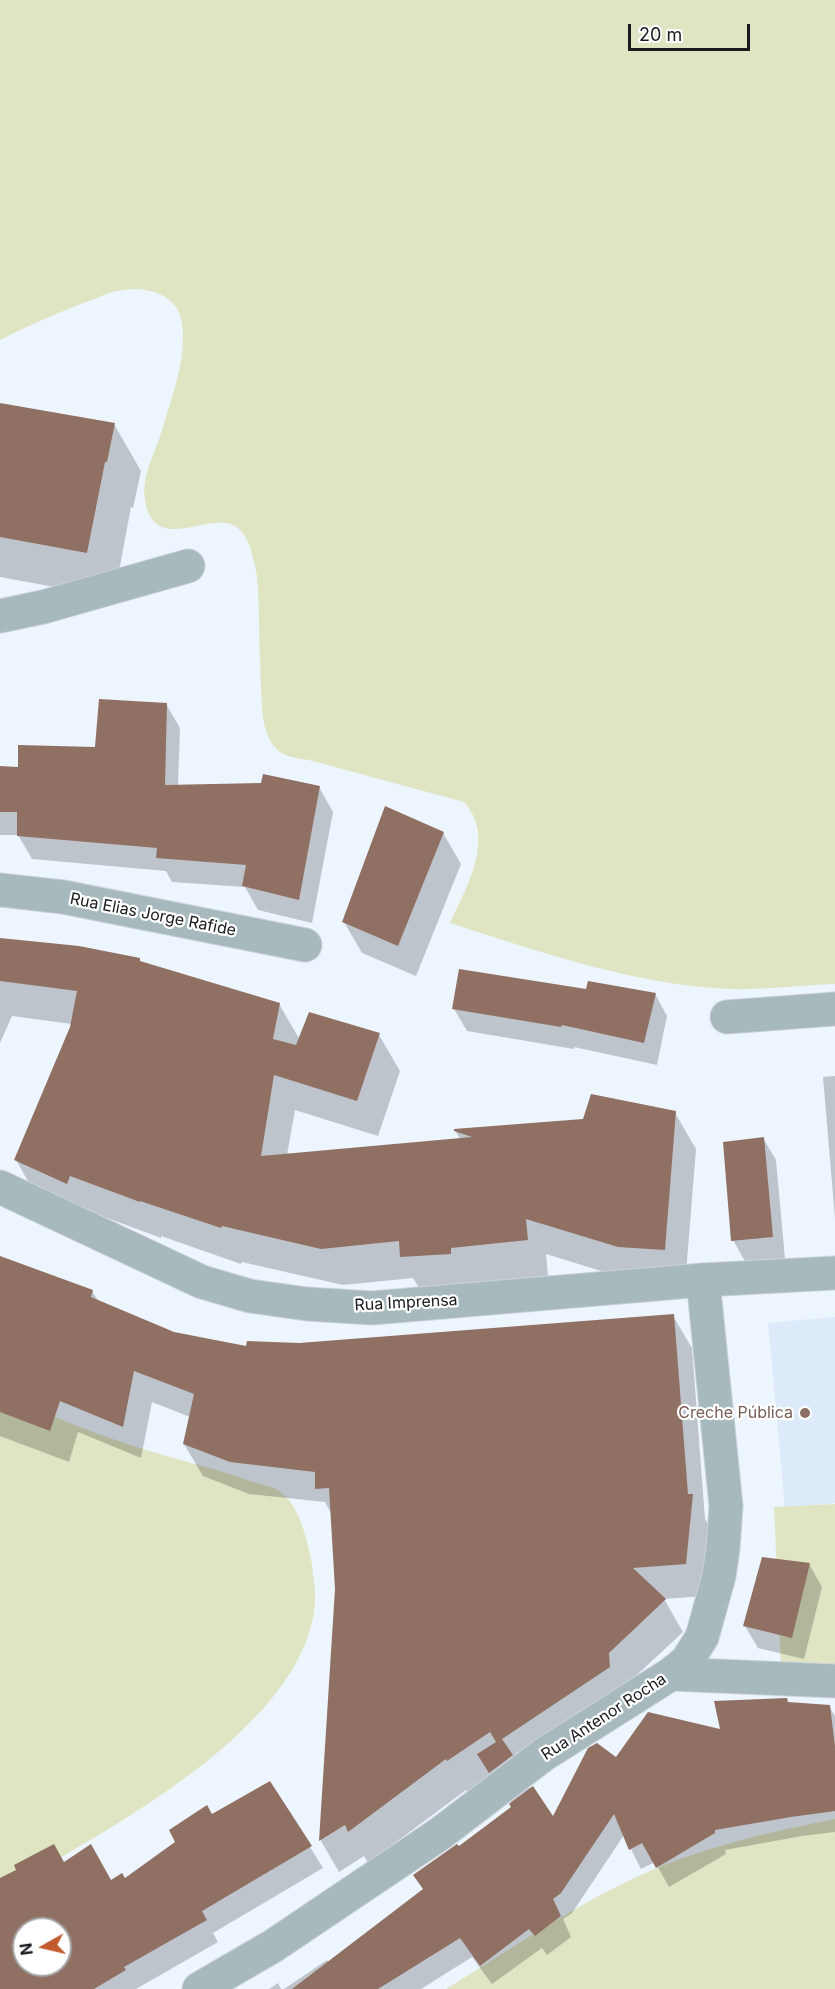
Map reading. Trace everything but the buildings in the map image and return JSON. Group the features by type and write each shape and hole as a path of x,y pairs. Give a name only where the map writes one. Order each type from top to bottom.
{"street":[{"path":"0,616 43,607 188,566"},
{"name":"Rua Elias Jorge Rafide","path":"0,890 63,897 305,945"},
{"path":"727,1017 835,1009"},
{"name":"Rua Imprensa","path":"0,1187 170,1269 202,1282 250,1296 307,1304 372,1308 703,1280 835,1273"},
{"name":"Rua Antenor Rocha","path":"199,1989 273,1946 441,1833 543,1755 671,1674 687,1661 702,1637 719,1576 726,1506 703,1280"},
{"path":"671,1674 835,1681"}],"shaded area":[{"name":"Creche Pública","path":"835,1317 835,1503 785,1508 768,1323"}],"green space":[{"path":"0,0 835,0 835,984 730,989 659,981 588,965 450,923 470,878 478,846 478,831 473,816 464,802 290,756 273,745 263,718 257,578 246,538 235,526 224,523 170,529 159,525 150,516 145,499 147,473 181,364 182,323 173,303 165,297 145,290 123,290 73,307 0,340"},
{"path":"0,1395 114,1440 266,1485 279,1491 292,1504 305,1534 312,1564 315,1604 302,1650 275,1695 236,1736 190,1774 140,1809 0,1892"},
{"path":"835,1504 835,1664 781,1666 774,1507"},
{"path":"835,1819 835,1989 446,1989 565,1915 639,1876 686,1857 735,1842"}],"place":[{"name":"Creche Pública","path":"805,1413"}]}
